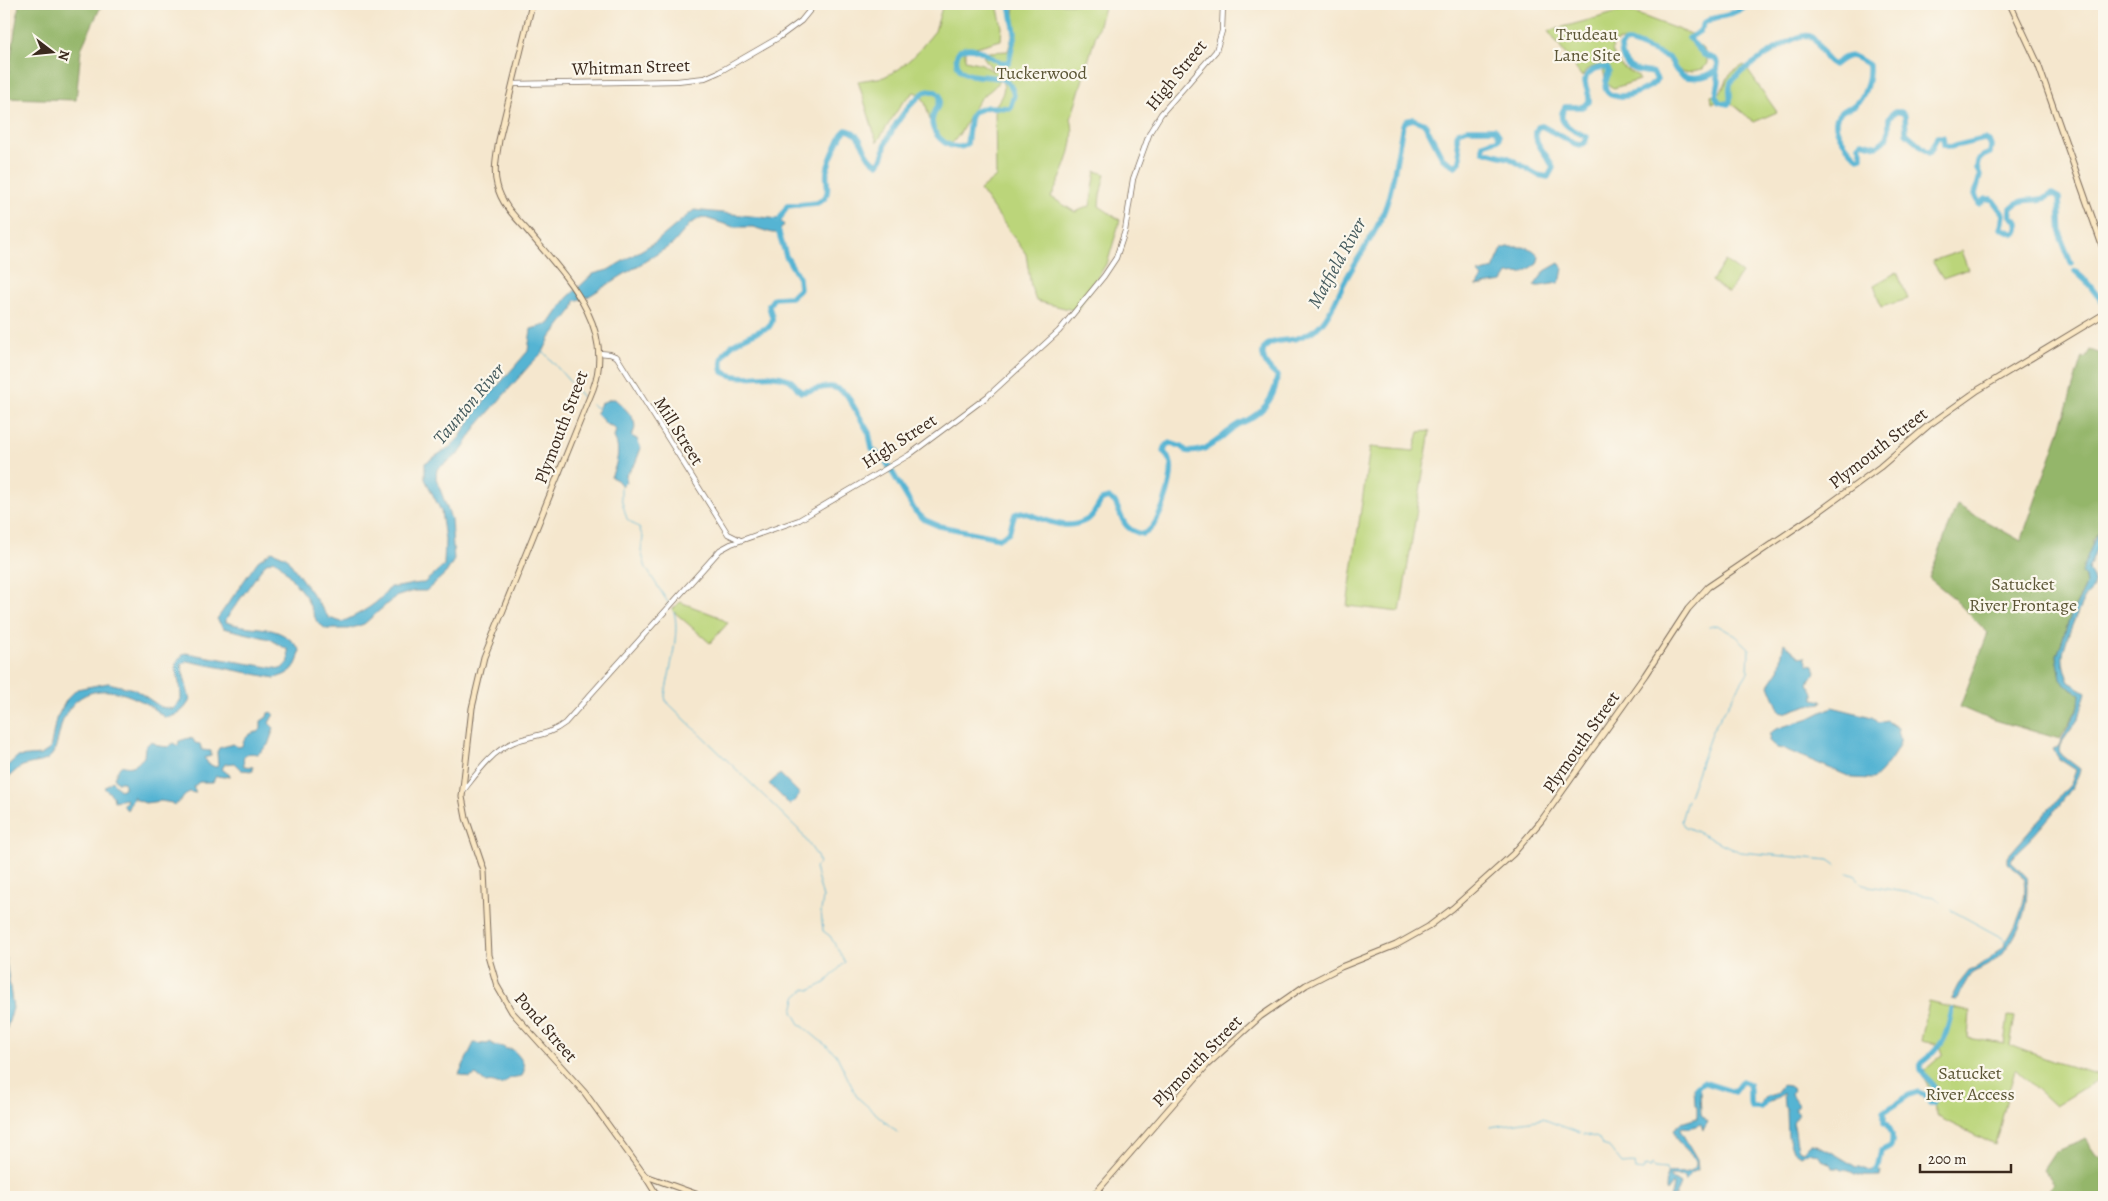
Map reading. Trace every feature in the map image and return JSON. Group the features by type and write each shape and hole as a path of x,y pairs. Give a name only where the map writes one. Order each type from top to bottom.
{"main road":[{"name":"Plymouth Street","path":"462,792 472,708 484,658 593,389 599,368 599,353 594,328 581,300 506,205 496,183 495,163 532,4"},
{"path":"2010,4 2038,64 2104,251"},
{"name":"Plymouth Street","path":"1092,1197 1207,1065 1256,1019 1306,985 1341,967 1396,945 1428,927 1453,908 1513,854 1537,827 1645,675 1688,609 1708,587 1803,524 1872,472 1929,425 1964,400 2020,363 2104,314"},
{"name":"Pond Street","path":"462,792 464,811 484,871 488,955 497,986 512,1012 581,1088 658,1197"},
{"path":"645,1176 704,1197"}],"street":[{"name":"Whitman Street","path":"513,84 677,81 704,78 719,72 778,38 801,21 815,4"},
{"name":"High Street","path":"462,792 488,760 499,751 514,742 550,732 565,723 673,604 714,555 726,546 799,520 895,464 965,414 1032,357 1063,325 1110,268 1123,240 1132,183 1148,136 1159,116 1217,48 1222,31 1223,4"},
{"name":"Mill Street","path":"599,353 617,357 728,534"},
{"path":"726,546 728,534 741,540"}],"green space":[{"path":"19,4 102,4 81,49 76,100 5,98"},
{"name":"Tuckerwood","path":"943,4 997,4 1002,27 1001,40 965,50 965,60 982,64 994,72 983,56 989,52 1008,51 1012,37 1015,4 1105,4 1071,119 1073,128 1071,149 1060,180 1051,197 1075,212 1090,206 1096,171 1105,174 1099,206 1120,220 1108,261 1077,311 1036,301 1031,287 1026,254 980,190 996,177 995,106 1004,89 1000,78 993,88 979,100 962,130 949,146 935,133 924,101 920,95 914,92 902,103 877,142 858,81 884,77 899,69 915,55 935,31"},
{"name":"Trudeau Lane Site","path":"1626,10 1693,35 1692,41 1702,48 1706,55 1707,63 1703,69 1682,72 1665,58 1645,46 1628,41 1617,42 1612,47 1616,59 1621,66 1638,76 1639,80 1614,88 1606,84 1603,68 1598,65 1586,70 1582,77 1548,31"},
{"path":"1744,65 1777,112 1754,122 1729,101 1712,103 1711,95 1718,96 1730,74"},
{"path":"1961,251 1968,269 1943,278 1932,261"},
{"path":"1725,261 1742,273 1728,293 1712,281"},
{"path":"1897,272 1908,299 1881,307 1874,285"},
{"name":"Satucket River Frontage","path":"2090,350 2104,355 2104,525 2093,540 2090,554 2083,566 2086,585 2070,617 2057,656 2061,678 2071,689 2080,694 2079,706 2060,739 1981,716 1960,707 1988,633 1950,595 1929,578 1957,505 2021,541 2058,436 2082,357 2085,358"},
{"path":"1430,431 1400,612 1347,606 1370,447 1414,451 1419,432"},
{"path":"680,602 717,616 728,623 710,643 672,610"},
{"name":"Satucket River Access","path":"1929,1002 1970,1012 1968,1038 2004,1044 2008,1016 2015,1017 2010,1045 2055,1062 2104,1076 2055,1106 2015,1069 1995,1145 1936,1116 1932,1095 1923,1077 1924,1071 1943,1054 1940,1045 1921,1041"},
{"path":"2086,1139 2097,1155 2104,1159 2104,1197 2053,1197 2047,1193 2053,1183 2043,1170 2055,1152"}],"water":[{"path":"694,210 779,219 784,225 778,233 772,233 753,227 734,227 702,217 690,224 673,244 589,296 575,301 573,309 550,338 543,352 476,427 460,453 437,469 436,478 451,519 454,560 446,573 426,591 414,591 395,597 364,624 349,629 326,629 317,622 306,597 280,564 273,560 265,564 226,619 226,622 275,631 292,641 300,650 298,661 293,669 275,678 187,661 181,665 190,700 180,712 166,718 144,703 126,695 104,691 85,695 69,709 63,720 55,749 51,756 42,762 23,766 4,779 4,769 17,757 41,755 50,749 56,719 67,699 77,689 108,683 134,689 161,707 173,709 181,700 181,689 176,664 185,653 281,669 289,662 288,650 270,639 223,628 217,619 258,561 272,551 286,557 329,618 342,622 375,603 390,587 424,583 444,565 445,540 441,511 425,479 425,463 450,447 460,437 476,411 528,351 531,329 549,324 567,298 593,274 608,270 657,241"},
{"path":"1522,247 1533,250 1539,257 1537,264 1523,273 1508,274 1503,282 1476,286 1482,278 1478,273 1493,269 1502,249"},
{"path":"1559,263 1563,268 1561,279 1558,283 1534,286 1545,271"},
{"path":"615,399 631,416 635,426 631,436 637,439 641,448 635,464 626,475 626,482 622,486 611,477 617,457 614,437 616,430 612,426 607,425 596,413 601,403"},
{"path":"2104,525 2104,535 2088,570 2094,585 2076,616 2063,655 2069,682 2086,692 2079,718 2060,745 2059,751 2080,769 2078,776 2060,805 2012,858 2011,862 2026,876 2027,889 2024,914 2014,937 1999,957 1989,965 1971,974 1956,1000 1951,999 1958,985 1969,971 1988,961 2006,944 2018,920 2025,892 2022,876 2007,863 2007,857 2071,784 2076,770 2059,759 2053,749 2058,747 2079,706 2080,694 2065,685 2061,678 2057,656 2070,618 2086,585 2085,577 2082,574 2085,562"},
{"path":"1784,643 1800,657 1805,656 1808,664 1814,665 1816,673 1810,678 1808,684 1814,693 1814,699 1822,701 1821,703 1784,713 1780,712 1769,685 1779,670"},
{"path":"1832,707 1872,717 1879,723 1887,721 1898,728 1900,743 1898,748 1885,767 1873,779 1853,778 1784,749 1777,748 1769,741 1770,733 1776,729 1812,717"},
{"path":"272,712 274,714 269,723 274,728 268,745 258,754 250,753 244,756 244,766 253,767 253,771 241,770 234,763 225,764 222,769 231,776 216,776 213,782 199,782 193,787 196,793 189,792 174,806 172,803 161,801 145,803 135,799 134,796 127,810 122,805 127,801 126,799 114,801 113,796 104,788 112,781 120,790 124,788 124,782 117,782 114,778 117,771 121,766 137,764 144,757 145,747 151,741 159,746 168,747 173,743 178,746 179,741 189,738 193,739 195,743 200,744 202,750 211,751 211,756 204,758 207,763 215,767 218,766 217,752 219,748 233,744 238,747 242,746 248,736 261,729 261,721 267,717 268,713"},
{"path":"780,774 799,793 799,796 790,805 769,784"},
{"path":"4,947 13,1008 4,1037"},
{"path":"491,1042 493,1045 512,1049 518,1055 524,1065 522,1076 510,1078 500,1085 490,1082 486,1083 476,1075 469,1078 459,1074 474,1043 487,1044"},
{"path":"1698,1085 1701,1114 1708,1122 1703,1130 1701,1124 1690,1128 1682,1127 1680,1130 1697,1159 1698,1170 1691,1173 1685,1182 1684,1177 1671,1175 1671,1178 1680,1184 1675,1197 1670,1197 1674,1186 1673,1183 1666,1190 1667,1173 1691,1170 1695,1162 1691,1154 1677,1140 1674,1129 1681,1123 1697,1118 1694,1087"},
{"path":"1782,1085 1793,1089 1791,1094 1798,1104 1795,1109 1798,1114 1793,1122 1799,1150 1803,1151 1810,1144 1816,1145 1856,1167 1869,1171 1875,1169 1881,1171 1880,1176 1862,1176 1839,1168 1833,1168 1829,1163 1822,1160 1818,1154 1807,1152 1800,1156 1793,1151 1788,1137 1787,1111 1784,1106 1783,1093 1773,1101 1761,1104 1764,1098 1776,1093"}],"waterway":[{"path":"777,224 787,206 817,203 824,199 827,192 829,162 842,134 846,130 857,135 869,156 878,164 884,154 889,136 898,121 909,107 927,91 936,92 940,96 932,118 933,128 940,138 956,147 962,147 967,144 970,119 973,112 987,107 1010,108 1014,95 1007,82 994,77 965,73 958,66 957,59 960,50 971,48 977,49 1001,63 1009,62 1015,33 1010,4"},
{"name":"Matfield River","path":"777,227 786,256 799,278 800,289 791,297 774,298 769,305 772,319 769,327 736,342 729,348 724,355 722,363 723,372 747,377 771,376 788,379 801,392 825,387 841,390 847,395 869,433 872,449 885,460 915,511 925,520 939,526 1000,538 1009,532 1015,514 1021,512 1054,523 1071,525 1088,519 1102,500 1109,498 1115,502 1127,526 1131,530 1143,534 1155,523 1168,492 1171,471 1170,462 1164,451 1166,445 1170,443 1182,447 1186,451 1193,452 1206,448 1256,414 1266,406 1276,383 1277,376 1264,361 1263,351 1266,346 1279,341 1296,339 1307,334 1313,331 1325,319 1381,219 1389,196 1403,125 1406,121 1413,119 1425,124 1443,159 1455,166 1460,162 1458,132 1467,129 1495,129 1499,139 1483,144 1483,151 1509,158 1538,175 1548,177 1553,168 1538,143 1536,132 1538,127 1542,126 1575,144 1585,143 1587,137 1567,126 1562,118 1562,113 1565,107 1582,107 1589,102 1585,82 1590,72 1600,68 1607,68 1609,71 1605,88 1610,94 1616,96 1624,96 1641,91 1657,79 1653,73 1635,70 1627,64 1622,54 1621,47 1624,43 1630,42 1669,58 1680,74 1696,78 1702,77 1717,70 1718,63 1715,59 1704,55 1689,38 1700,31 1704,23 1711,19 1728,15 1752,4"},
{"path":"1716,71 1719,81 1716,96 1719,102 1728,104 1730,101 1730,84 1735,77 1763,57 1799,37 1809,36 1813,38 1826,59 1834,65 1844,58 1851,56 1859,59 1869,65 1866,86 1859,101 1841,112 1837,117 1836,123 1837,130 1844,143 1858,158 1862,157 1859,145 1862,142 1877,146 1885,140 1888,134 1889,118 1894,112 1901,112 1905,115 1906,133 1929,153 1937,137 1943,137 1944,145 1950,147 1984,139 1989,141 1991,146 1990,153 1978,161 1977,168 1980,176 1975,194 1979,204 1986,199 1992,199 2003,214 2001,228 2014,234 2018,230 2018,222 2011,216 2010,209 2015,204 2025,200 2041,199 2052,194 2059,198 2061,238 2071,263"},
{"path":"2075,271 2086,281 2104,304"},
{"path":"543,351 583,397"},
{"path":"592,405 597,408"},
{"path":"621,486 621,498 627,519 639,528 643,537 641,551 646,568 669,604"},
{"path":"673,610 676,628 674,652 665,696 666,701 799,830 817,856 819,863 815,868 823,898 821,911 823,931 830,936 845,962 825,983 811,990 805,989 796,997 793,1012 800,1024 836,1054 857,1097 898,1133"},
{"path":"1689,796 1712,731 1748,672 1749,648 1736,636 1717,625 1709,627"},
{"path":"1687,800 1681,821 1684,826 1740,852 1829,860 1836,865"},
{"path":"1848,873 1856,876 1863,885 1935,897 1940,902"},
{"path":"1951,910 2008,941"},
{"path":"1873,1173 1878,1166 1881,1151 1891,1146 1892,1142 1892,1133 1884,1122 1884,1112 1909,1095 1918,1092 1925,1095 1930,1103 1934,1103 1936,1090 1923,1073 1921,1063 1935,1051 1943,1040 1952,1010"},
{"path":"1697,1091 1697,1087 1703,1082 1734,1092 1742,1081 1749,1084 1751,1107 1761,1107 1768,1099"},
{"path":"1490,1127 1543,1119 1580,1133"},
{"path":"1584,1134 1598,1138 1602,1145 1609,1147 1622,1164 1634,1163 1635,1170 1643,1171 1646,1166 1650,1168 1652,1164 1655,1168 1666,1169 1667,1172"}],"water label":[{"name":"Taunton River","path":"469,404"}]}
